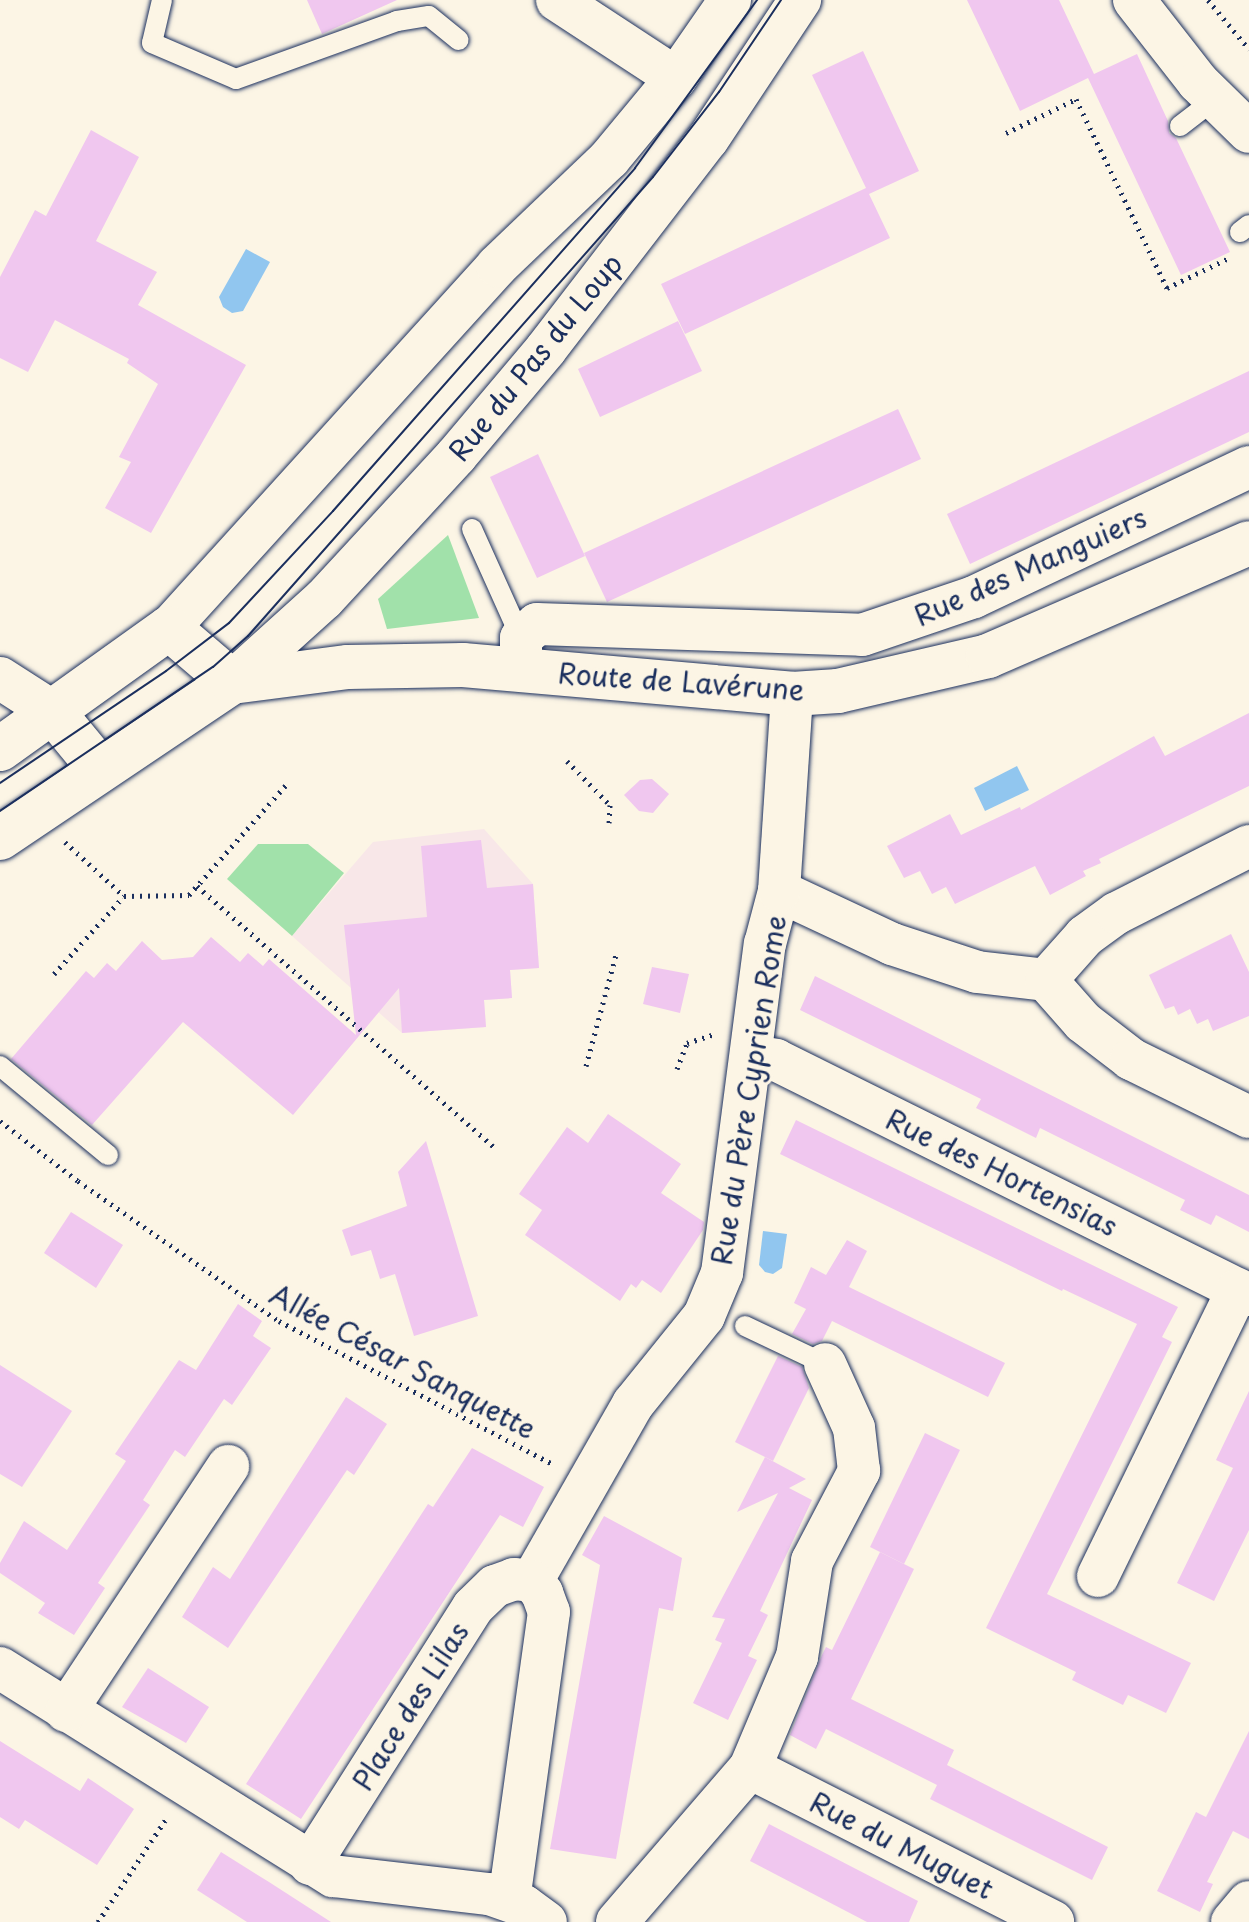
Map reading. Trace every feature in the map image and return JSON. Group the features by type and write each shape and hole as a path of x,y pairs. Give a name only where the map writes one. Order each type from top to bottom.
{"street":[{"path":"557,0 676,78"},
{"path":"0,749 169,628 497,266 609,159 676,78 730,0"},
{"name":"Rue du Pas du Loup","path":"232,682 324,599 456,456 536,361 708,139 800,0"},
{"path":"1134,0 1215,99 1249,132"},
{"name":"Rue des Manguiers","path":"521,653 537,624 554,622 862,635 974,597 1249,467"},
{"name":"Route de Lavérune","path":"0,838 232,682 348,667 521,653 792,694 838,691 988,656 1249,543"},
{"path":"169,628 232,682"},
{"path":"0,678 53,712 100,769"},
{"name":"Rue du Père Cyprien Rome","path":"581,1492 633,1404 704,1316 722,1273 765,944 779,891 792,694"},
{"path":"1046,980 1085,936 1117,913 1249,846"},
{"path":"779,891 892,944 977,972 1046,980 1083,1022 1131,1059 1249,1117"},
{"name":"Rue des Hortensias","path":"752,1056 776,1060 1244,1292"},
{"path":"1098,1576 1244,1292"},
{"path":"617,1922 750,1768 797,1657 812,1561 859,1471 854,1428 825,1364"},
{"path":"66,1711 228,1466"},
{"path":"509,1899 549,1612 542,1593 532,1581 581,1492"},
{"name":"Place des Lilas","path":"310,1864 473,1607 495,1586 514,1579 532,1581"},
{"path":"0,1668 333,1876 509,1899 546,1922"},
{"name":"Rue du Muguet","path":"750,1768 1053,1922"},
{"path":"1232,1922 1249,1902"}],"lane":[{"path":"162,0 152,43 236,79 397,21 429,16 459,40"},
{"path":"1180,126 1215,99"},
{"path":"472,529 521,653"},
{"path":"0,1066 108,1155"},
{"path":"745,1326 825,1364"}],"path":[{"path":"1208,0 1249,49"},
{"path":"1006,133 1076,99 1167,288 1234,255"},
{"path":"567,761 610,805 609,823"},
{"path":"84,858 124,896 189,895 286,785"},
{"path":"197,886 495,1148"},
{"path":"54,974 124,896"},
{"path":"586,1066 616,955"},
{"name":"Allée César Sanquette","path":"0,1121 78,1181 279,1321 574,1475 569,1486 581,1492"},
{"path":"98,1922 182,1784"}],"shaded area":[{"path":"484,829 533,884 539,968 510,970 512,998 484,1000 486,1027 402,1033 292,936 373,842"}],"green space":[{"path":"448,535 479,618 387,629 378,599"},
{"path":"258,844 308,844 344,873 292,936 227,879"}],"water":[{"path":"246,249 270,262 243,311 232,313 223,307 219,297"},
{"path":"1017,766 1029,790 985,811 974,788"},
{"path":"763,1231 787,1234 782,1268 773,1274 765,1272 759,1265"}],"building":[{"path":"307,0 397,0 322,34"},
{"path":"967,0 1059,0 1094,74 1137,54 1168,121 1169,133 1176,138 1230,252 1181,275 1088,78 1020,111"},
{"path":"863,51 919,171 869,194 890,238 685,334 661,284 866,188 812,75"},
{"path":"91,130 139,157 96,241 157,272 138,305 246,365 151,533 105,508 131,462 119,457 158,384 127,363 129,359 55,320 28,372 0,358 0,277 35,210 46,216"},
{"path":"678,321 702,371 600,417 578,369"},
{"path":"1249,371 1249,432 970,564 947,514"},
{"path":"898,409 921,459 607,602 584,553"},
{"path":"538,454 585,556 537,578 490,477"},
{"path":"1249,713 1249,786 1099,859 1101,863 1083,871 1086,876 1050,895 1035,866 955,904 946,887 932,894 920,871 904,878 887,846 950,814 961,835 1020,807 1021,810 1154,736 1165,756"},
{"path":"652,779 669,794 653,813 639,811 624,795 640,780"},
{"path":"481,840 487,888 533,884 539,968 510,970 512,998 484,1000 486,1027 402,1033 399,988 293,1115 183,1022 92,1125 11,1059 86,971 94,978 107,963 116,971 142,941 162,960 193,957 211,937 240,962 248,953 263,966 269,959 356,1035 344,925 427,917 421,846"},
{"path":"1231,934 1249,972 1249,1016 1213,1031 1208,1019 1197,1024 1190,1009 1178,1015 1174,1006 1165,1009 1149,975"},
{"path":"652,967 689,974 680,1013 643,1004"},
{"path":"815,976 1249,1195 1249,1232 1216,1215 1211,1225 1180,1210 1185,1200 1040,1128 1036,1138 976,1108 981,1099 800,1010"},
{"path":"608,1114 681,1164 661,1193 704,1222 703,1230 661,1293 642,1280 636,1288 631,1284 620,1301 525,1235 542,1210 519,1194 567,1127 588,1143"},
{"path":"796,1120 1178,1307 1162,1337 1172,1342 1047,1594 1191,1663 1166,1713 1128,1695 1123,1705 1072,1680 1076,1672 986,1628 1137,1324 1062,1291 780,1154"},
{"path":"426,1141 478,1316 414,1336 395,1274 380,1279 371,1250 351,1256 342,1230 407,1206 398,1172"},
{"path":"71,1212 123,1245 96,1288 44,1253"},
{"path":"847,1240 867,1251 849,1287 1005,1363 988,1397 832,1321 822,1341 813,1344 792,1334 806,1309 794,1303 811,1267 826,1275"},
{"path":"238,1304 262,1321 253,1336 271,1348 232,1405 224,1399 185,1457 175,1450 143,1500 150,1505 98,1583 105,1588 74,1635 38,1613 45,1603 0,1573 0,1563 24,1521 67,1550 126,1461 115,1454 179,1360 196,1370"},
{"path":"778,1356 802,1367 809,1388 773,1461 735,1442"},
{"path":"0,1365 72,1411 22,1487 0,1474"},
{"path":"1249,1391 1249,1530 1214,1601 1177,1583 1233,1468 1216,1460"},
{"path":"346,1397 387,1424 354,1475 347,1470 228,1648 182,1617 213,1567 230,1579"},
{"path":"925,1433 960,1450 904,1564 870,1547"},
{"path":"472,1448 544,1487 523,1527 500,1515 301,1819 246,1784 428,1504 433,1507"},
{"path":"765,1457 806,1479 789,1488 812,1500 760,1611 768,1615 748,1656 757,1660 728,1720 693,1703 722,1643 715,1640 725,1619 712,1617 778,1493 737,1512"},
{"path":"604,1516 682,1558 673,1611 659,1608 616,1859 550,1849 600,1565 582,1555"},
{"path":"880,1552 914,1569 851,1699 954,1750 947,1765 1108,1847 1092,1880 930,1799 937,1785 826,1729 816,1749 790,1735 822,1655 826,1647 832,1650"},
{"path":"148,1668 209,1707 186,1743 122,1707"},
{"path":"1249,1731 1249,1839 1233,1831 1207,1882 1213,1884 1200,1912 1157,1891 1196,1812 1206,1817"},
{"path":"0,1741 80,1791 88,1778 134,1809 97,1865 25,1820 19,1829 0,1817"},
{"path":"769,1824 918,1901 909,1922 867,1922 750,1861"},
{"path":"221,1852 331,1922 247,1922 197,1890"}],"tram line":[{"path":"0,783 166,671 229,623 333,511 635,168 757,0"},
{"path":"0,811 213,667 248,636 653,177 719,92 781,0"}]}
